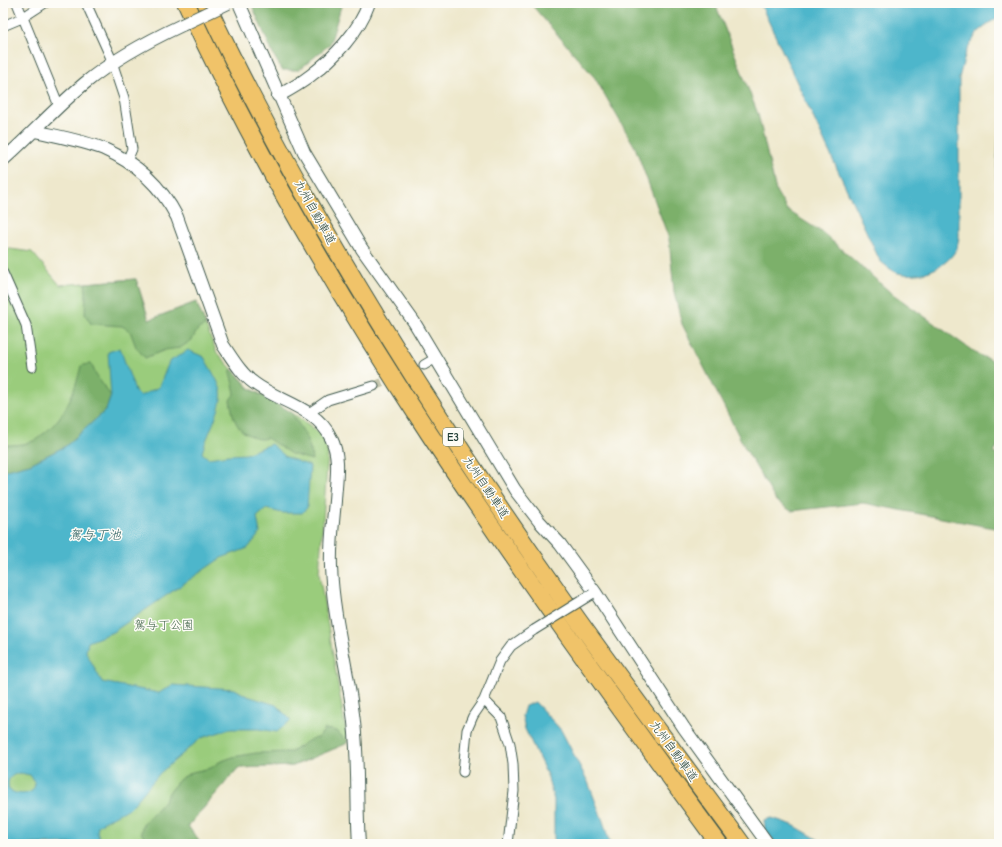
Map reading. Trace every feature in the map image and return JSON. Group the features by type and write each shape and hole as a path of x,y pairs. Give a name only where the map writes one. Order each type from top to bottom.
{"highway":[{"name":"九州自動車道","path":"186,3 205,45 259,151 325,267 399,388 479,509 537,592 719,844"},
{"name":"九州自動車道","path":"206,3 276,144 341,259 415,379 494,500 556,590 742,844"}],"street":[{"path":"17,3 59,106"},
{"path":"3,26 22,18 45,3"},
{"path":"86,3 112,64 124,98 132,149 127,161"},
{"path":"5,154 35,131 59,106 87,82 112,64 150,41 228,3"},
{"path":"239,3 278,96 304,152 362,249 414,322 515,490 539,521 560,544 684,728 768,844"},
{"path":"278,96 310,76 350,38 366,14 369,3"},
{"path":"35,131 103,149 127,161 153,181 170,203 184,233 223,345 234,361 252,382 309,413 324,426 331,438 336,452 338,467 332,528 331,566 333,589 353,714 356,744 359,844"},
{"path":"3,273 26,325 32,367"},
{"path":"424,366 436,358"},
{"path":"309,413 328,400 374,386"},
{"path":"463,772 467,730 473,716 484,700 500,661 511,646 594,593"},
{"path":"484,700 501,717 510,744 513,764 514,791 508,844"}],"green space":[{"path":"251,3 342,3 330,44 299,70 282,70 273,54"},
{"path":"530,3 715,3 758,114 776,191 787,210 823,233 890,292 977,354 999,364 999,443 994,453 999,455 999,529 863,503 791,511 776,501 745,448 682,324 674,292 669,239 635,147 595,78"},
{"path":"999,129 999,201 996,176"},
{"name":"駕与丁公園","path":"3,248 32,252 60,285 136,279 149,320 196,302 217,353 250,388 291,412 323,435 328,454 319,573 348,743 293,766 238,768 188,826 201,844 3,844"},
{"path":"136,279 149,320 196,302 206,325 198,329 192,340 180,348 165,350 145,358 136,347 130,331 122,326 91,324 85,314 85,283"},
{"path":"91,363 96,375 111,396 106,410 66,446 30,464 3,471 3,445 30,442 37,439 51,428 68,403 76,385 81,366"},
{"path":"232,369 250,389 291,412 305,434 311,451 312,460 291,454 267,438 256,438 240,429 235,420 230,400 235,393 230,372"},
{"path":"325,729 337,731 348,743 293,766 238,768 188,826 201,844 152,844 143,836 141,832 143,824 163,802 180,779 192,772 211,768 219,762 233,757 256,753 291,752 311,739 318,738"}],"water":[{"path":"760,3 999,3 999,16 977,33 966,52 959,78 959,238 955,251 943,264 929,271 906,274 896,272 880,261"},
{"name":"駕与丁池","path":"120,348 135,391 140,396 159,387 169,362 188,350 204,357 218,383 221,391 221,397 220,405 202,453 208,458 246,454 271,444 286,457 310,466 307,508 302,513 282,513 266,509 257,517 260,533 248,548 221,558 113,632 88,642 86,652 102,682 159,693 172,685 235,689 247,696 276,705 291,720 277,732 259,729 230,729 201,738 160,773 131,807 98,826 97,833 100,840 106,844 3,844 3,471 30,464 66,446 106,410 111,396 108,352","holes":["20,773 30,775 34,781 33,790 25,794 20,794 9,790 8,783 11,777"]},
{"path":"535,702 561,730 588,782 610,844 554,844 554,800 547,775 525,729 522,716 525,706"},
{"path":"772,818 793,825 826,844 776,844 765,829 764,820"}],"tunnel":[{"path":"374,386 396,377"}]}
